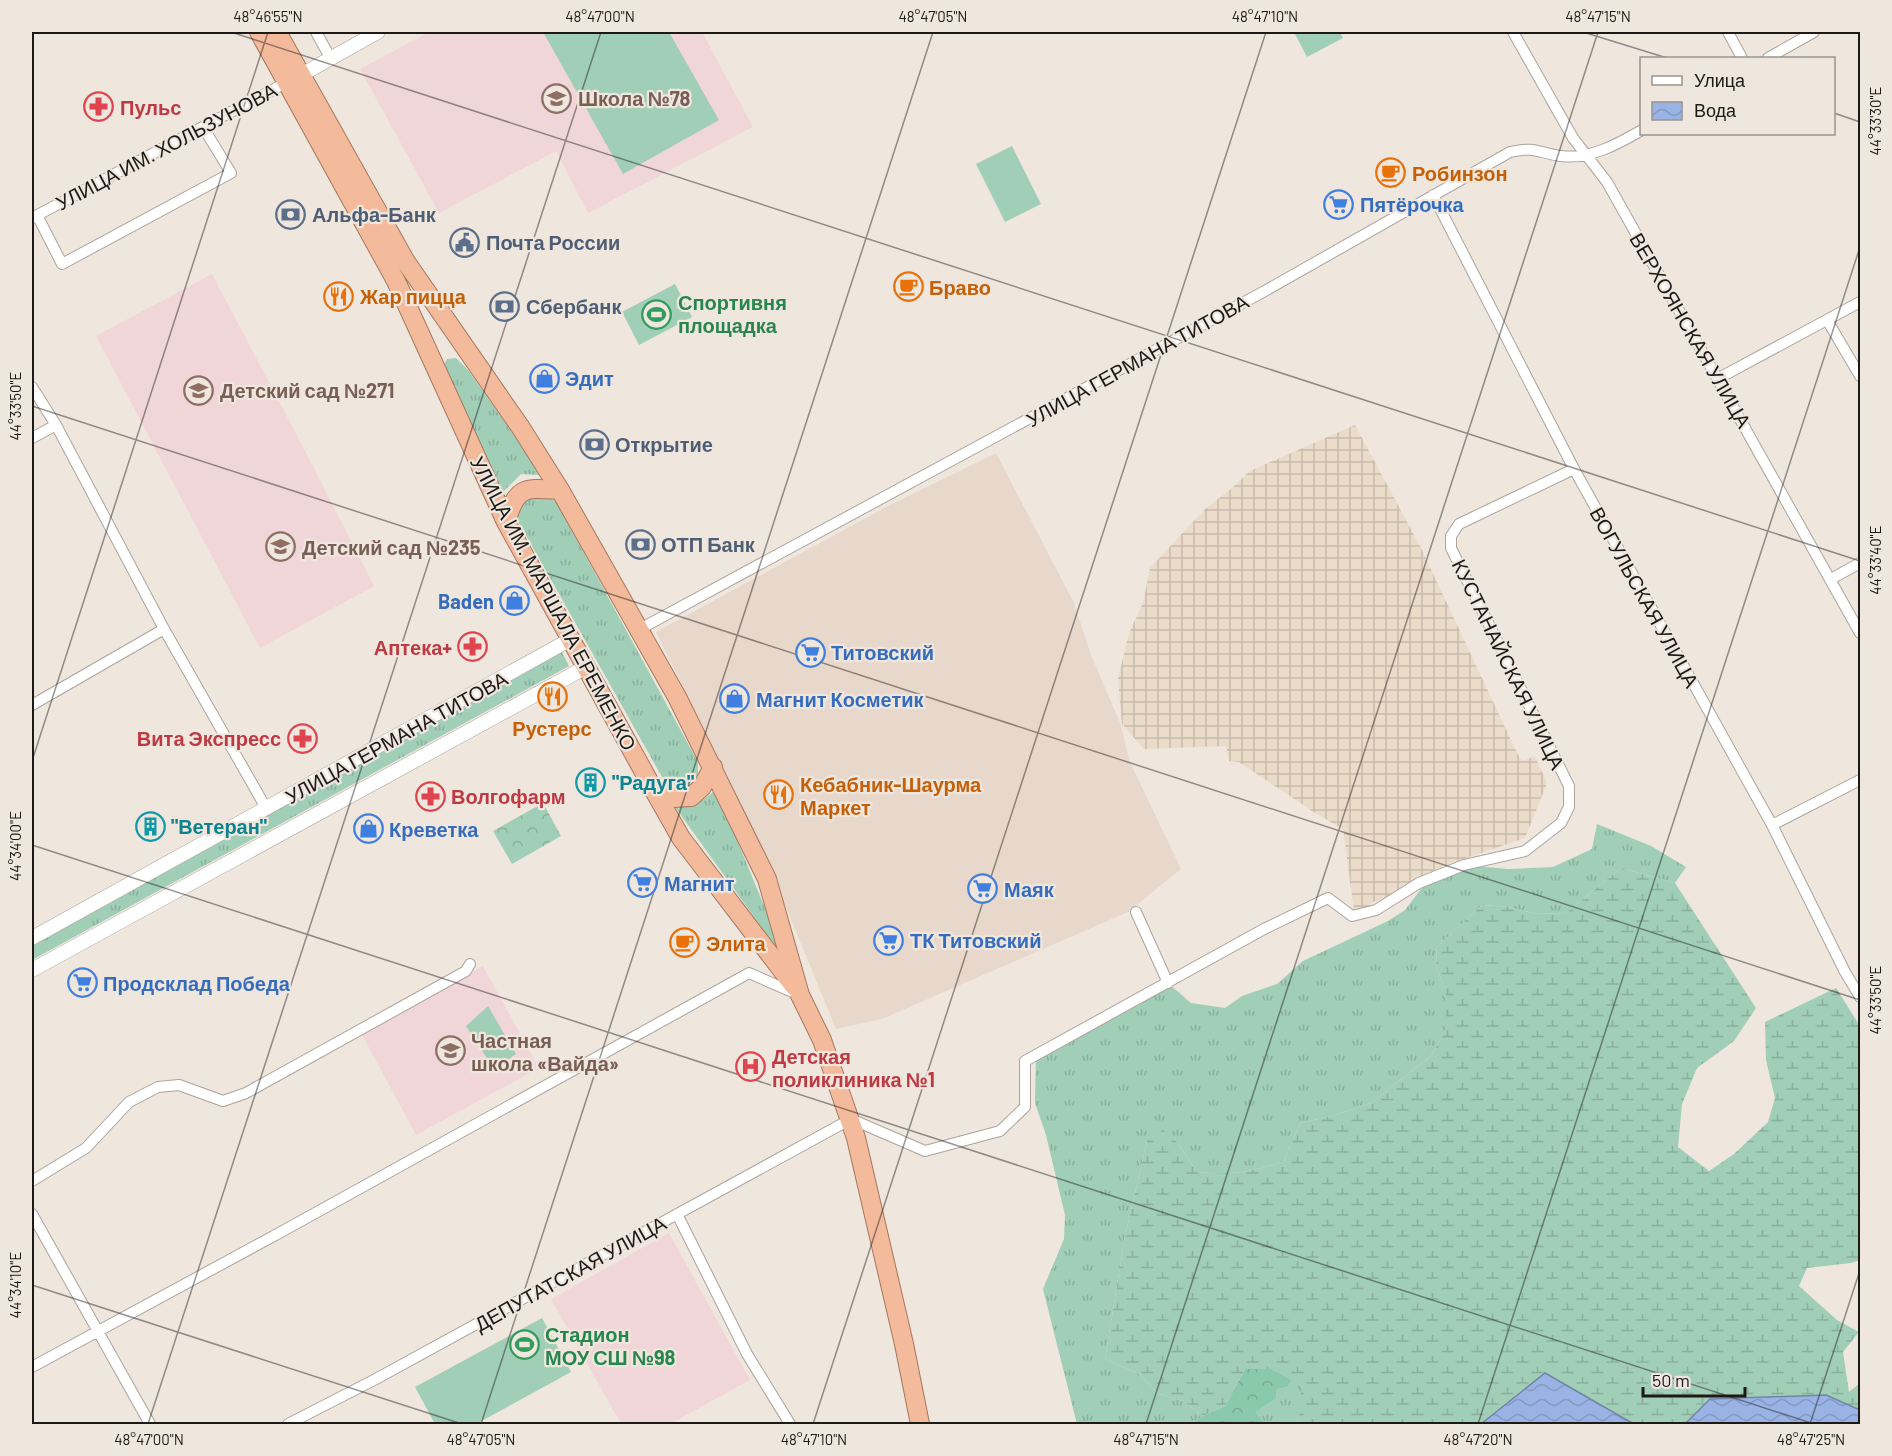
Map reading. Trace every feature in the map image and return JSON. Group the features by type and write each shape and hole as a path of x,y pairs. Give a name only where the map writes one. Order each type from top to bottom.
{"highway":[{"name":"УЛИЦА ИМ. МАРШАЛА ЕРЕМЕНКО","path":"259,32 294,78 406,262 521,428 560,490 678,697 767,879 800,995 822,1040 851,1119 904,1344 920,1425"},
{"name":"УЛИЦА ИМ. МАРШАЛА ЕРЕМЕНКО","path":"277,32 294,78 396,281 506,522 681,838 800,995"},
{"path":"506,522 511,503 520,492 534,488 560,490"},
{"path":"656,794 673,798 691,797 702,787 713,767"}],"street":[{"path":"316,32 331,59"},
{"path":"294,78 378,32"},
{"name":"ВЕРХОЯНСКАЯ УЛИЦА","path":"1513,32 1573,138 1607,182 1860,633"},
{"path":"1728,32 1741,57"},
{"path":"1770,57 1814,32"},
{"name":"УЛИЦА ИМ. ХОЛЬЗУНОВА","path":"34,216 294,78"},
{"path":"34,216 62,264 231,173 203,127"},
{"name":"УЛИЦА ГЕРМАНА ТИТОВА","path":"640,629 1242,303 1510,152 1525,148 1558,156 1587,155 1620,142 1640,131"},
{"name":"ВОГУЛЬСКАЯ УЛИЦА","path":"1433,195 1574,470 1772,825 1845,972 1860,997"},
{"path":"1719,378 1860,302"},
{"path":"1827,320 1860,376"},
{"path":"32,387 56,425 164,629 266,808"},
{"path":"32,438 56,425"},
{"name":"КУСТАНАЙСКАЯ УЛИЦА","path":"1168,983 1264,929 1328,898 1352,916 1376,910 1419,884 1464,865 1525,851 1561,823 1569,807 1569,786 1451,548 1451,536 1459,524 1574,470"},
{"path":"1831,579 1860,563"},
{"path":"32,705 164,629"},
{"name":"УЛИЦА ГЕРМАНА ТИТОВА","path":"32,938 571,639"},
{"name":"УЛИЦА ГЕРМАНА ТИТОВА","path":"32,970 586,667"},
{"path":"1772,825 1860,780"},
{"path":"851,1119 925,1151 1000,1131 1024,1107 1025,1060 1168,983 1136,912"},
{"path":"32,1181 86,1148 129,1102 158,1087 179,1084 223,1101 246,1093 466,971 470,964"},
{"path":"32,1367 749,973 800,995"},
{"name":"ДЕПУТАТСКАЯ УЛИЦА","path":"288,1425 851,1119"},
{"path":"32,1214 150,1425"},
{"path":"677,1214 747,1354 790,1425"}],"shaded area":[{"name":"Школа №78","path":"429,32 702,32 753,127 588,213 556,151 439,213 360,69"},
{"path":"212,274 374,586 260,648 96,336"},
{"path":"1355,425 1421,548 1518,755 1522,761 1535,756 1547,783 1525,838 1449,864 1428,873 1396,895 1370,903 1370,908 1354,911 1343,829 1239,762 1229,761 1226,746 1144,749 1122,724 1118,679 1129,633 1143,603 1150,568 1205,509 1250,471"},
{"path":"996,453 1074,603 1091,655 1121,725 1129,760 1181,869 1128,912 882,1019 836,1029 758,839 656,632 888,506"},
{"name":"Частная школа «Вайда»","path":"483,966 539,1068 416,1135 361,1033"},
{"path":"669,1233 750,1380 670,1424 621,1424 551,1299"}],"green space":[{"path":"543,32 669,32 719,120 623,174"},
{"path":"1294,32 1340,32 1343,38 1307,57"},
{"path":"1012,146 1041,204 1005,222 976,164"},
{"name":"Спортивня площадка","path":"675,284 692,317 639,345 622,312"},
{"path":"456,358 468,370 542,475 521,474 501,494 443,367 447,359"},
{"path":"540,495 554,498 698,762 698,775 688,785 672,786 662,777 518,521 518,506 526,498"},
{"path":"562,652 569,666 32,960 32,942"},
{"path":"716,789 776,935 775,946 675,807 697,803"},
{"path":"543,803 561,836 512,864 493,831"},
{"path":"1597,824 1651,846 1686,867 1675,883 1621,868 1566,913 1537,914 1508,907 1482,905 1437,947 1436,967 1446,992 1446,1029 1431,1056 1371,1103 1332,1116 1300,1123 1284,1161 1241,1172 1197,1172 1175,1139 1147,1141 1125,1236 1105,1359 1139,1374 1157,1393 1183,1401 1203,1416 1191,1424 1077,1424 1043,1289 1064,1239 1065,1215 1046,1135 1035,1103 1036,1055 1168,983 1191,1003 1225,1008 1242,996 1277,984 1303,961 1388,921 1405,910 1428,880 1464,865 1508,869 1553,867 1592,849"},
{"path":"1621,868 1675,883 1756,1008 1734,1041 1697,1068 1682,1104 1678,1147 1709,1171 1734,1154 1768,1122 1775,1098 1766,1060 1765,1022 1836,988 1860,1026 1860,1260 1807,1268 1799,1286 1837,1320 1859,1332 1843,1352 1849,1392 1860,1383 1860,1424 1294,1424 1298,1419 1302,1386 1272,1369 1245,1369 1225,1406 1203,1416 1183,1401 1157,1393 1139,1374 1105,1359 1125,1236 1147,1141 1163,1130 1175,1139 1197,1172 1241,1172 1284,1161 1300,1123 1332,1116 1371,1103 1431,1056 1446,1029 1446,992 1436,967 1437,947 1482,905 1508,907 1537,914 1566,913"},
{"path":"488,1006 516,1054 494,1069 466,1026"},
{"name":"Стадион МОУ СШ №98","path":"542,1318 571,1372 476,1424 435,1424 415,1387"},
{"path":"1245,1369 1272,1369 1292,1380 1288,1387 1277,1389 1276,1399 1256,1412 1265,1424 1191,1424 1225,1406"},
{"path":"1292,1380 1303,1386 1298,1419 1294,1424 1265,1424 1256,1412 1276,1399 1277,1389 1288,1387"}],"water":[{"path":"1545,1373 1634,1424 1481,1424"},
{"path":"1826,1395 1860,1410 1860,1424 1685,1424 1710,1399"}],"place":[{"name":"Школа №78","path":"557,98"},
{"name":"Пульс","path":"99,107"},
{"name":"Робинзон","path":"1391,173"},
{"name":"Пятёрочка","path":"1339,204"},
{"name":"Альфа-Банк","path":"291,214"},
{"name":"Почта России","path":"465,242"},
{"name":"Браво","path":"908,287"},
{"name":"Жар пицца","path":"339,296"},
{"name":"Сбербанк","path":"505,306"},
{"name":"Спортивня площадка","path":"657,314"},
{"name":"Эдит","path":"544,378"},
{"name":"Детский сад №271","path":"199,390"},
{"name":"Открытие","path":"594,444"},
{"name":"ОТП Банк","path":"640,544"},
{"name":"Детский сад №235","path":"281,547"},
{"name":"Baden","path":"515,601"},
{"name":"Аптека+","path":"473,647"},
{"name":"Титовский","path":"810,652"},
{"name":"Рустерс","path":"552,697"},
{"name":"Магнит Косметик","path":"735,699"},
{"name":"Вита Экспресс","path":"302,738"},
{"name":"\"Радуга\"","path":"591,782"},
{"name":"Кебабник-Шаурма Маркет","path":"779,795"},
{"name":"Волгофарм","path":"430,796"},
{"name":"\"Ветеран\"","path":"150,826"},
{"name":"Креветка","path":"368,829"},
{"name":"Магнит","path":"643,883"},
{"name":"Маяк","path":"983,889"},
{"name":"ТК Титовский","path":"889,940"},
{"name":"Элита","path":"685,943"},
{"name":"Продсклад Победа","path":"82,983"},
{"name":"Частная школа «Вайда»","path":"450,1051"},
{"name":"Детская поликлиника №1","path":"751,1067"},
{"name":"Стадион МОУ СШ №98","path":"524,1345"}]}
